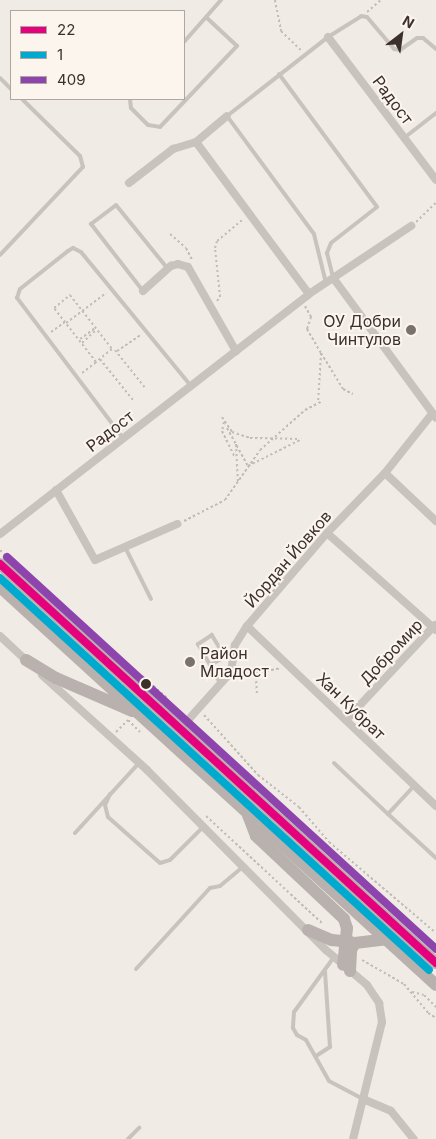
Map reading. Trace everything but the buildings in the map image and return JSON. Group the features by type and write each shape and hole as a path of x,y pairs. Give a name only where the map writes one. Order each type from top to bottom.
{"main road":[{"path":"0,564 436,963"},
{"path":"0,587 436,985"},
{"path":"26,660 56,678 141,715"},
{"path":"247,812 256,836 344,919 351,945 342,964"},
{"path":"308,930 351,945 386,939"}],"street":[{"name":"Радост","path":"328,37 436,180"},
{"path":"129,183 173,150 196,142 228,116"},
{"path":"196,142 309,294"},
{"name":"Радост","path":"0,534 309,294 334,280 411,226"},
{"path":"143,291 168,269 182,264 192,273 236,351"},
{"path":"334,280 434,416"},
{"name":"Йордан Йовков","path":"180,729 231,672 235,645 247,626 434,416"},
{"path":"385,473 436,521"},
{"path":"56,490 95,560 177,524"},
{"path":"327,534 435,627"},
{"name":"Хан Кубрат","path":"247,626 436,806"},
{"name":"Добромир","path":"346,720 435,627"},
{"path":"0,636 113,735 342,964 367,986 379,1004 382,1022 353,1139"},
{"path":"363,1099 391,1111 414,1139"}],"lane":[{"path":"185,41 221,0"},
{"path":"326,284 314,234 228,116 328,37 364,16 394,49 400,50 417,38 423,38 436,49"},
{"path":"130,100 131,108 148,125 160,127 237,46 207,18"},
{"path":"279,74 377,207 330,243 327,253 334,280"},
{"path":"0,78 10,88"},
{"path":"0,255 83,167 80,156 23,100"},
{"path":"404,138 436,113"},
{"path":"143,291 91,224 116,205 168,269"},
{"path":"123,438 19,302 18,293 68,250 81,252 191,386"},
{"path":"125,547 151,599"},
{"path":"210,665 225,657 212,635 198,644 220,683"},
{"path":"75,833 139,763"},
{"path":"334,763 436,858"},
{"path":"388,814 415,786"},
{"path":"110,794 105,805 108,817 160,863 170,860 204,826"},
{"path":"136,969 210,888 220,886 245,866"},
{"path":"342,964 324,971 293,1018 297,1034 306,1040 329,1081 363,1099"},
{"path":"316,1056 330,1047 324,971"},
{"path":"128,1139 139,1128"}],"path":[{"path":"275,0 281,31 305,55"},
{"path":"364,16 382,0"},
{"path":"411,226 436,203"},
{"path":"212,308 220,297 217,241 242,220 247,210"},
{"path":"170,234 186,248 194,264 192,273"},
{"path":"45,336 112,289"},
{"path":"96,362 54,308 70,295 146,389"},
{"path":"302,300 311,317 307,328 343,389 353,394"},
{"path":"79,340 96,329"},
{"path":"82,343 96,329"},
{"path":"77,378 100,359 114,350 120,351 146,331"},
{"path":"318,404 321,353"},
{"path":"100,359 133,400"},
{"path":"177,524 225,500 248,466 273,438 305,410 323,401"},
{"path":"222,417 248,466"},
{"path":"224,422 222,430 234,456 238,482"},
{"path":"227,428 250,438 302,439 248,466"},
{"path":"234,456 236,444"},
{"path":"237,677 256,676 289,666"},
{"path":"142,676 168,699"},
{"path":"256,676 257,694"},
{"path":"199,707 258,775 299,807 359,870 387,888 436,933"},
{"path":"122,739 113,735 128,720 140,732"},
{"path":"200,811 329,930"},
{"path":"351,945 362,960 404,984 428,1013 436,1018"},
{"path":"412,992 424,995 436,1007"}],"transit line":[{"name":"409","path":"7,557 436,949"},
{"name":"22","path":"0,564 436,963"},
{"name":"1","path":"0,578 429,970"}],"place":[{"name":"ОУ Добри Чинтулов","path":"411,330"},
{"name":"Район Младост","path":"190,662"}]}
